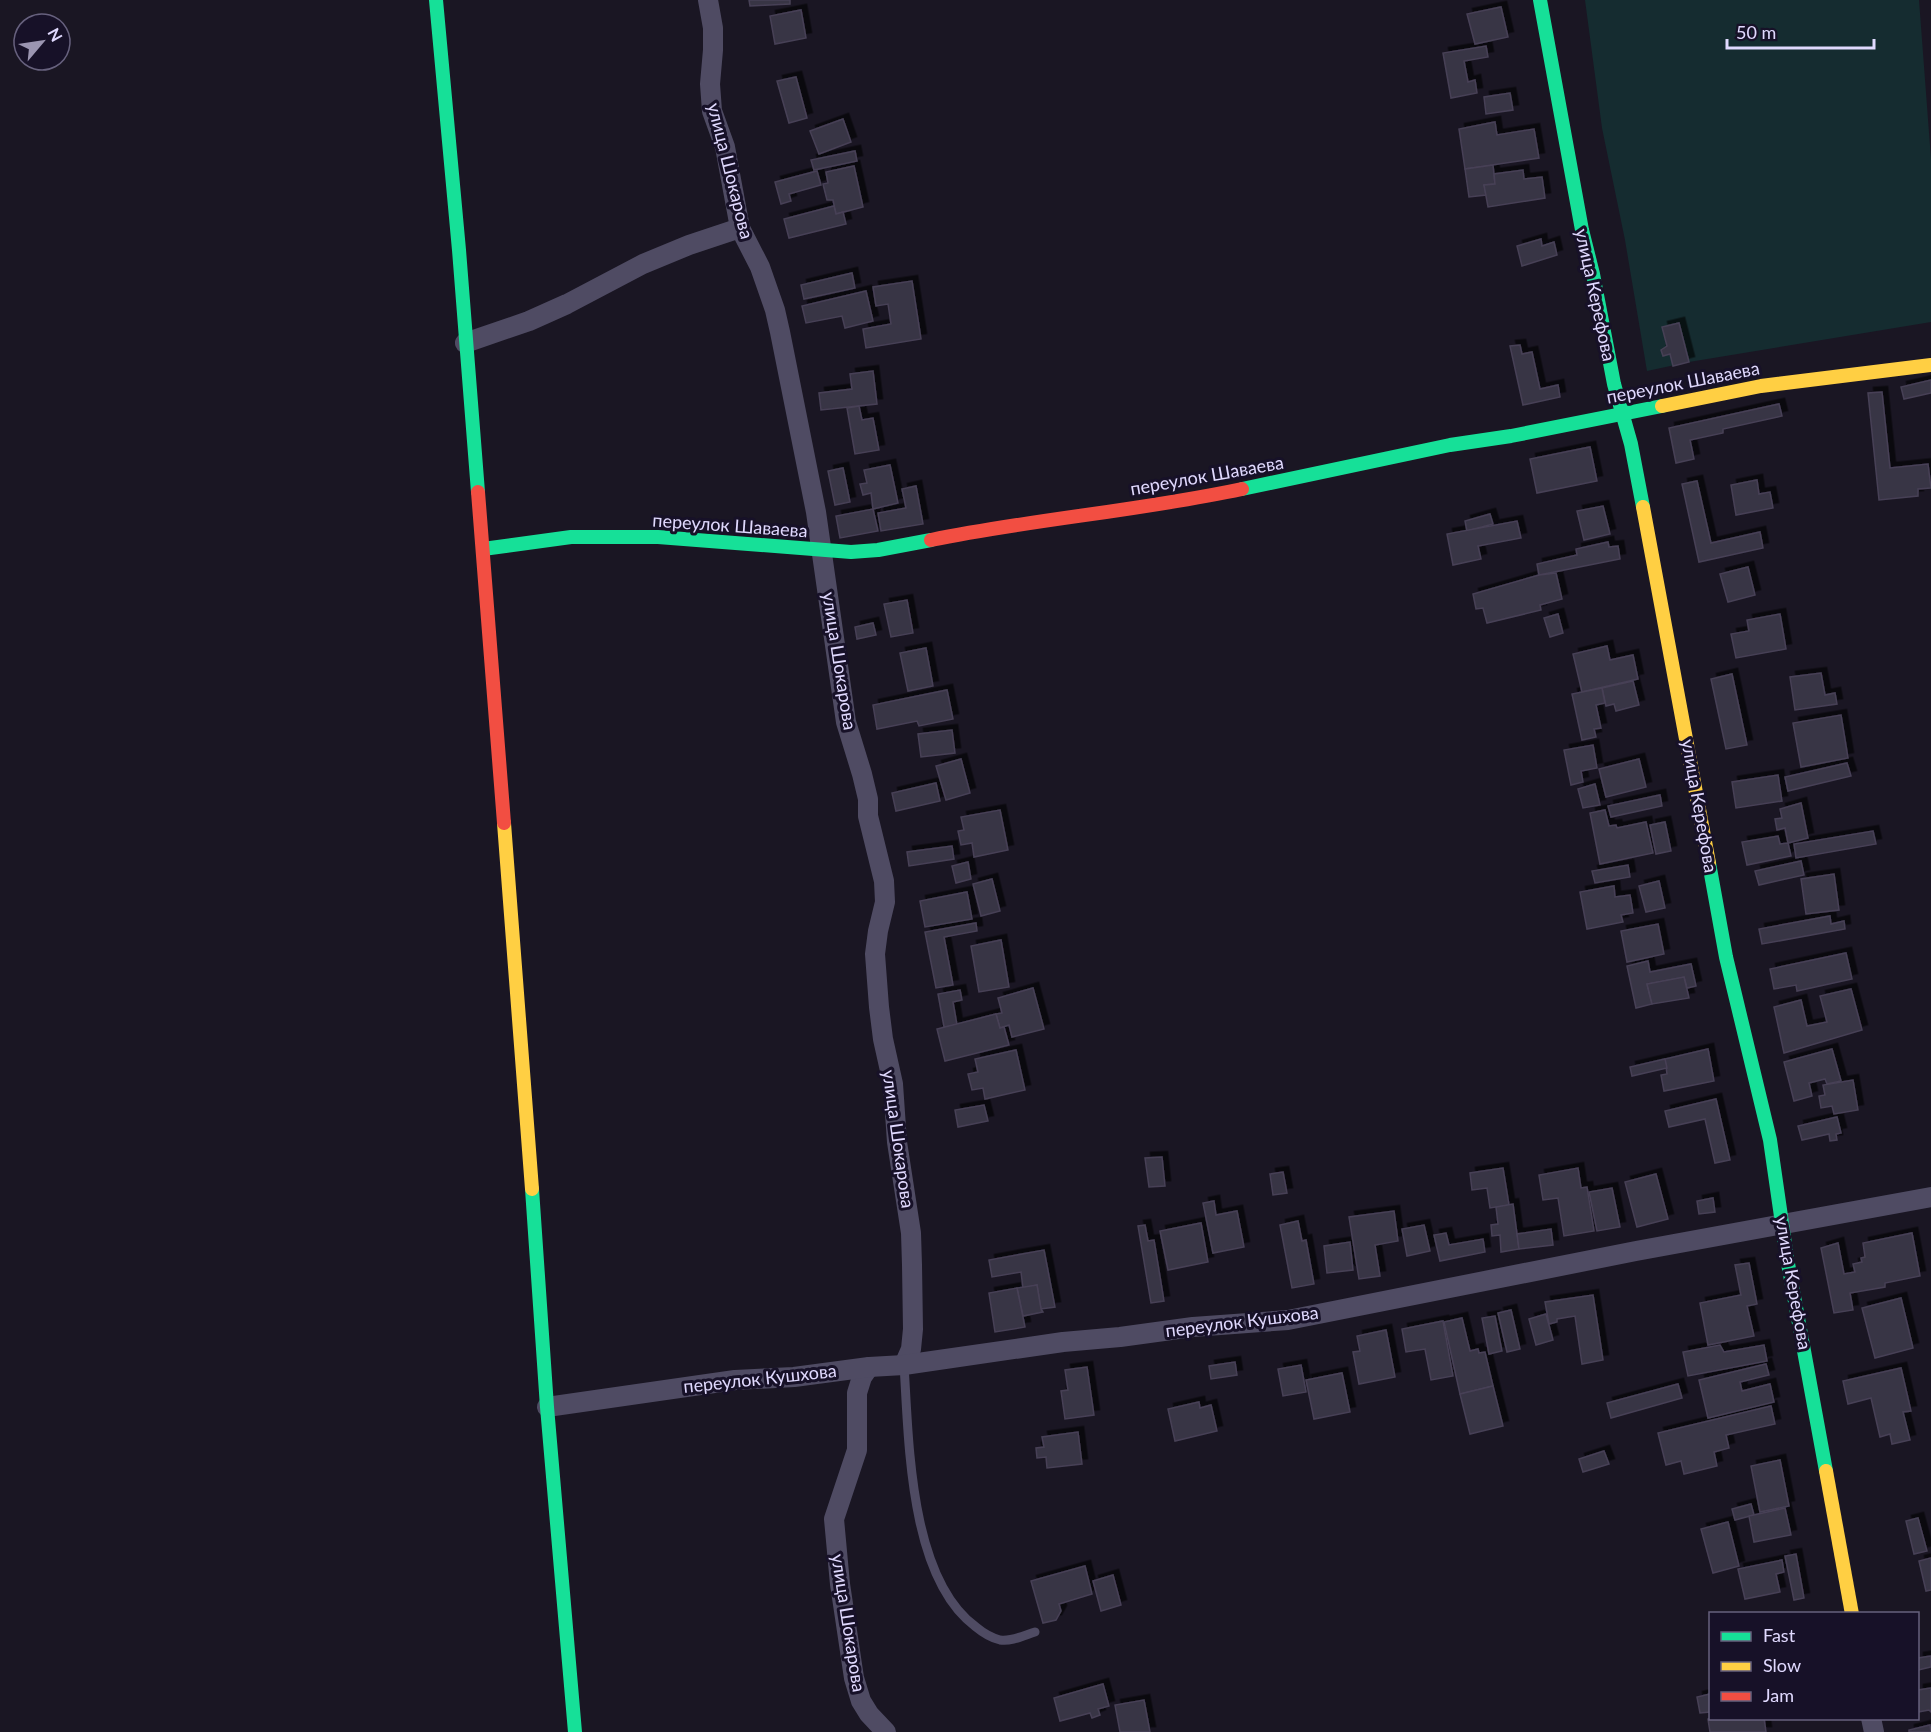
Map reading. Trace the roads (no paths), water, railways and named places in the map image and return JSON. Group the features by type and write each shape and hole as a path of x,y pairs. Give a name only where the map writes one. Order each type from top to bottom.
{"street":[{"path":"436,0 483,549 547,1407 575,1732"},
{"name":"улица Шокарова","path":"708,0 713,28 711,111 724,147 741,228 760,267 775,310 822,551 846,722 868,799 868,816 884,881 885,902 875,954 879,1007 893,1084 897,1142 906,1193 911,1243 913,1329 911,1349 904,1365"},
{"name":"улица Керефова","path":"1540,0 1581,230 1593,274 1614,384 1631,444 1660,592 1726,957 1770,1140 1852,1612"},
{"path":"465,343 529,321 652,260 741,228"},
{"name":"переулок Шаваева","path":"483,549 571,537 658,537 822,551 878,550 979,530 1194,499 1450,445 1511,436 1761,386 1931,365"},
{"name":"переулок Кушхова","path":"547,1407 735,1380 794,1377 1193,1327 1288,1320 1783,1223 1931,1197"},
{"name":"улица Шокарова","path":"869,1367 862,1377 857,1393 857,1450 834,1520 840,1584 854,1678 861,1701 869,1714 886,1732"}],"lane":[{"path":"904,1365 909,1444 916,1498 923,1536 940,1585 965,1619 981,1631 1001,1640 1015,1639 1035,1632"}]}
